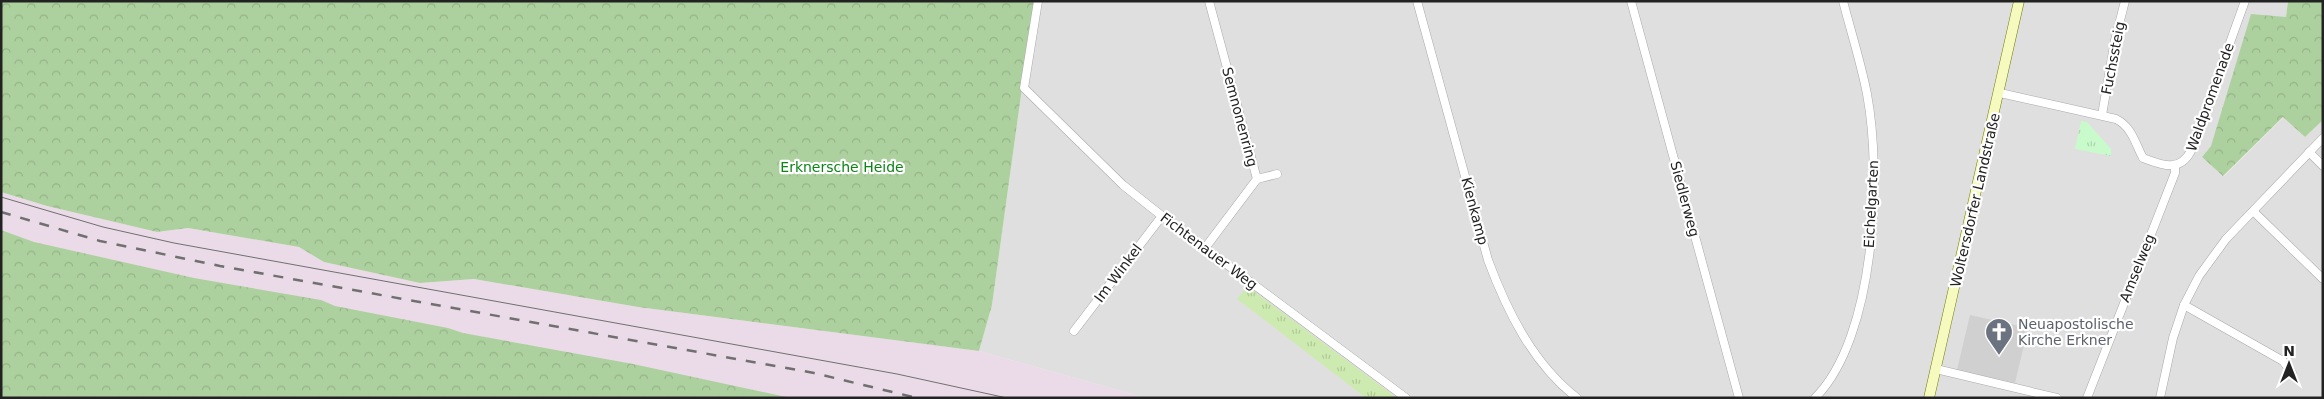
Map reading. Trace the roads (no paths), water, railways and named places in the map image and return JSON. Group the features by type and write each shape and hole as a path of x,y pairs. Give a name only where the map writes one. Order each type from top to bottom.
{"main road":[{"name":"Woltersdorfer Landstraße","path":"1929,398 2000,93 2019,1"}],"street":[{"name":"Fichtenauer Weg","path":"1038,1 1024,88 1123,185 1406,398"},
{"name":"Semnonenring","path":"1205,248 1257,179 1209,1"},
{"name":"Kienkamp","path":"1417,1 1488,260 1504,301 1520,330 1550,373 1577,398"},
{"name":"Siedlerweg","path":"1631,1 1739,398"},
{"name":"Eichelgarten","path":"1815,398 1824,388 1836,367 1858,314 1867,265 1873,213 1874,160 1870,114 1862,72 1843,1"},
{"name":"Fuchssteig","path":"2102,115 2115,40 2126,1"},
{"name":"Waldpromenade","path":"2000,93 2102,115 2124,123 2130,130 2143,158 2165,166 2181,164 2191,151 2244,1"},
{"path":"2160,398 2184,304 2210,258 2323,138"},
{"path":"2309,152 2323,166"},
{"name":"Amselweg","path":"2087,398 2175,173 2175,166"},
{"path":"1257,179 1277,174"},
{"path":"2254,212 2323,279"},
{"name":"Im Winkel","path":"1074,331 1162,216"},
{"path":"2184,304 2283,361 2292,373"},
{"path":"1936,369 2057,398"}],"tram line":[{"path":"1,197 103,227 174,243 897,374 1007,398"}],"railway":[{"path":"1,212 100,241 220,266 814,373 917,398"}],"place":[{"name":"Neuapostolische Kirche Erkner","path":"1999,356"}],"park label":[{"name":"Erknersche Heide","path":"842,167"}]}
